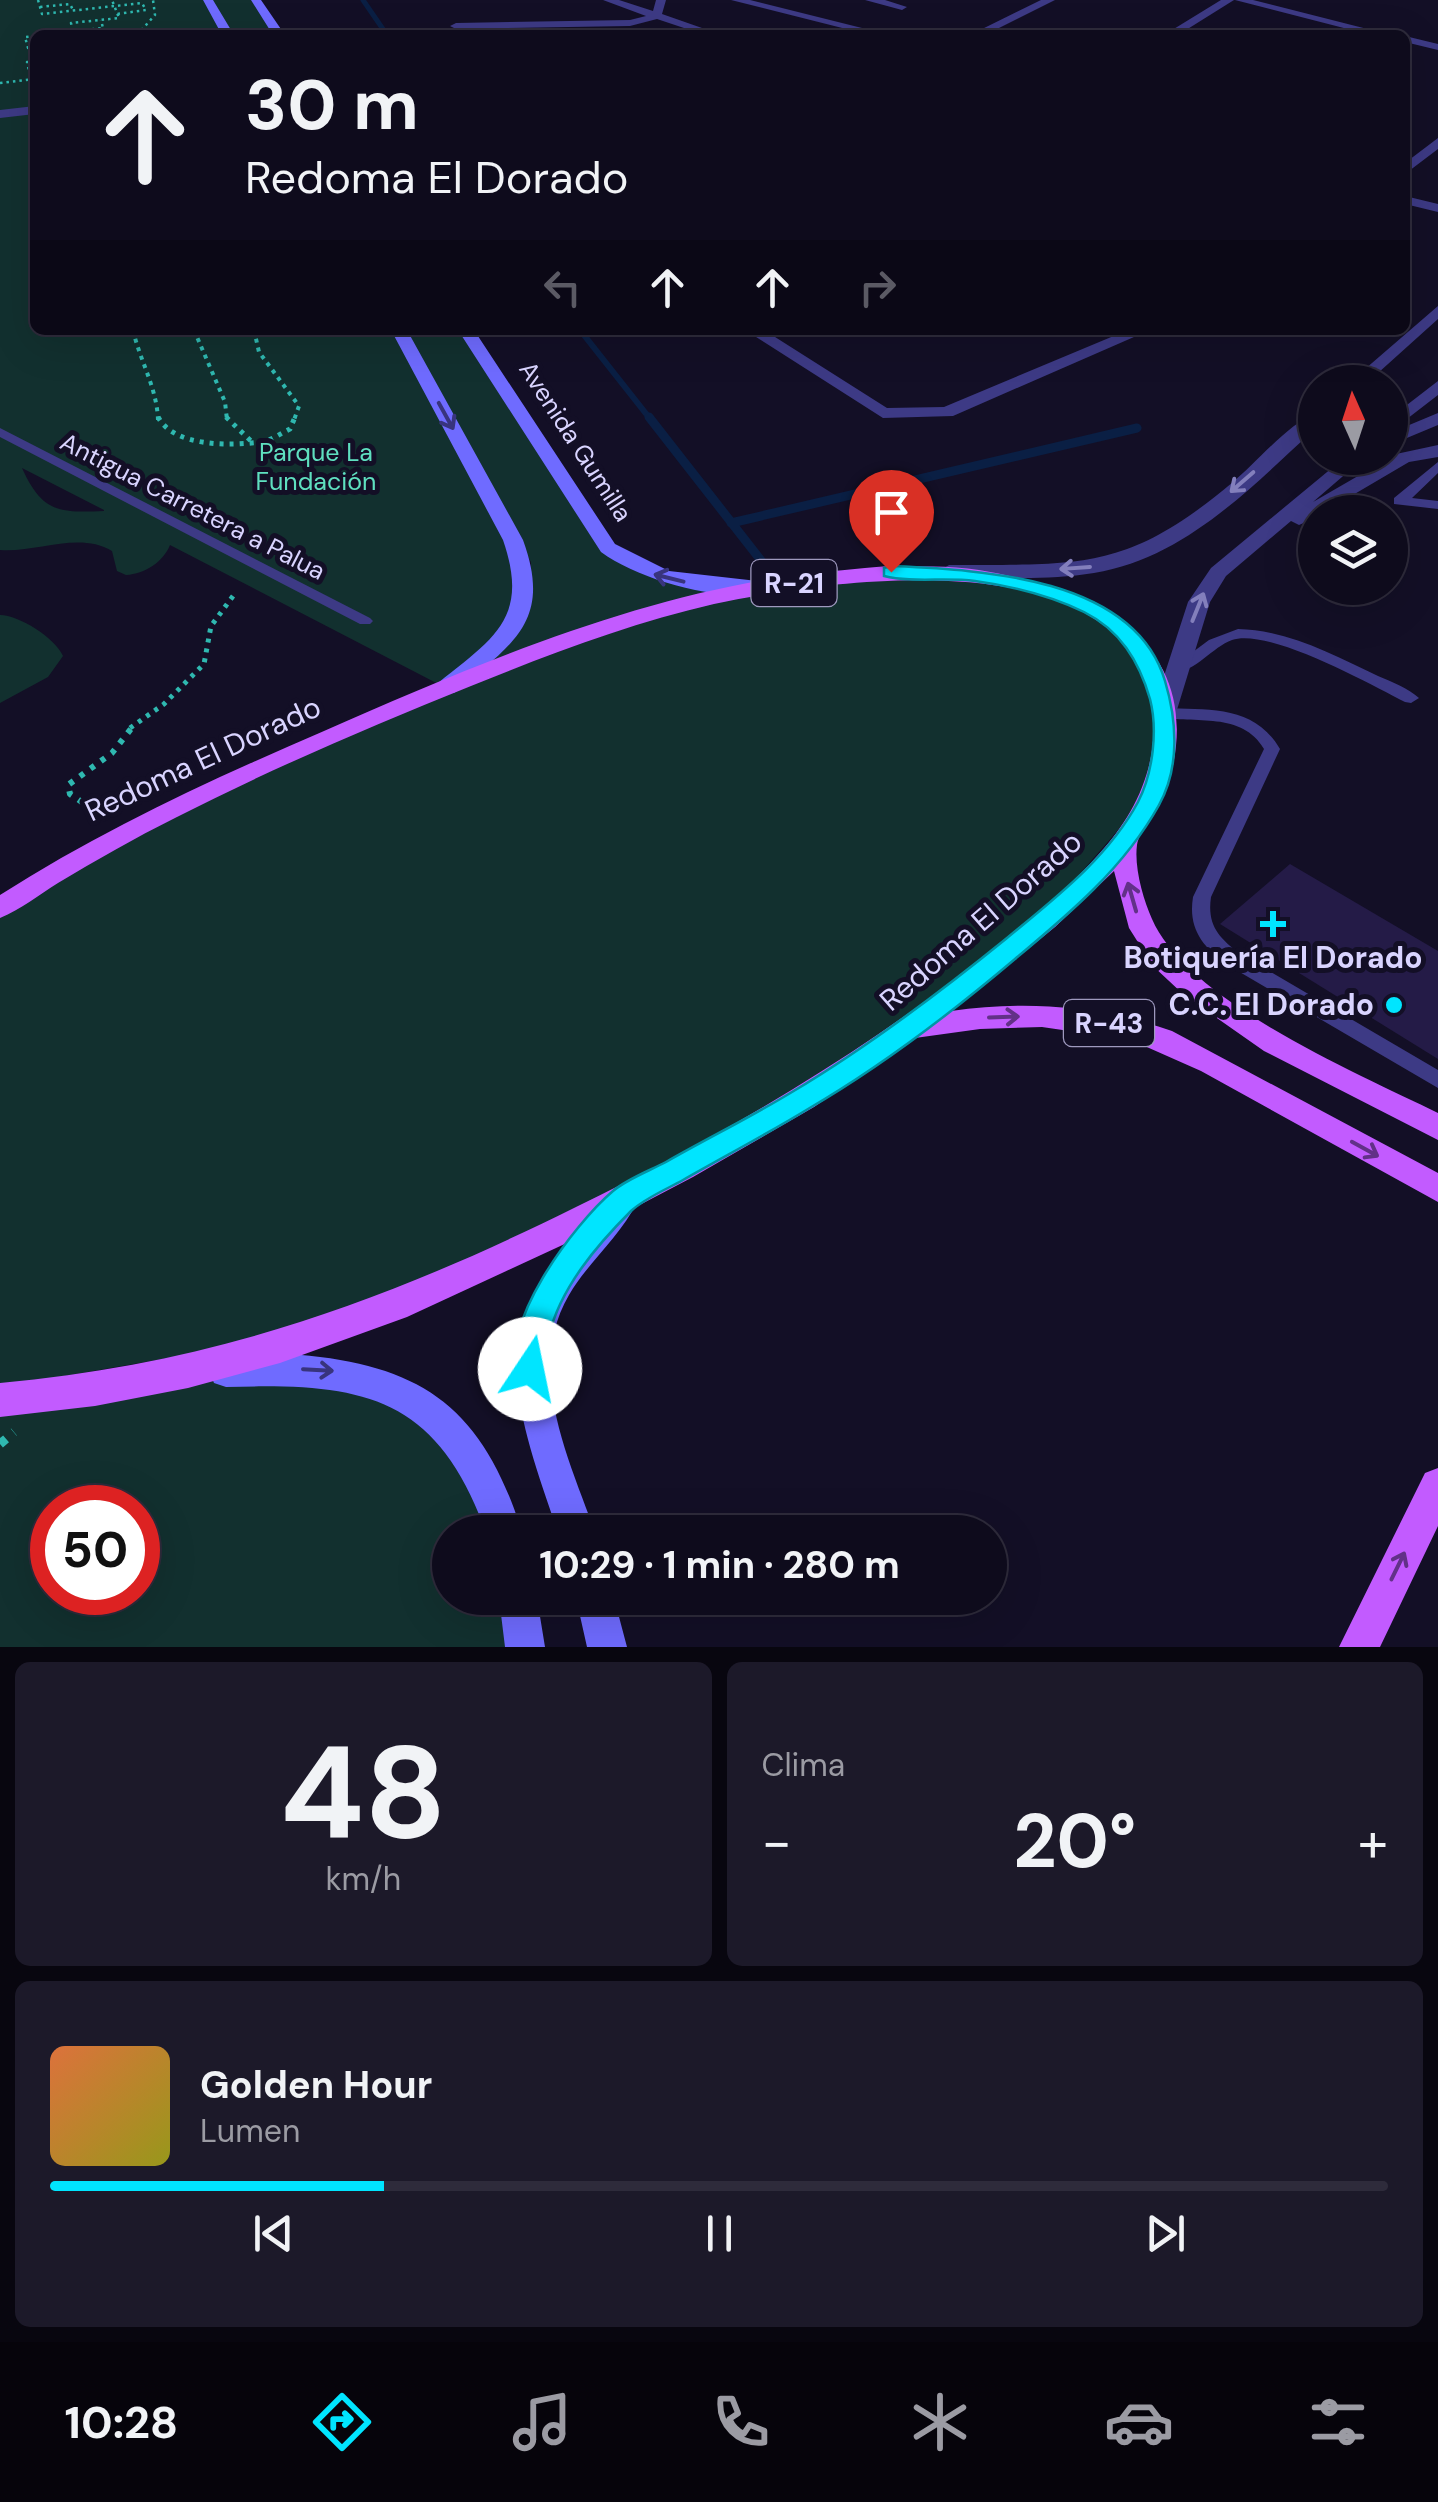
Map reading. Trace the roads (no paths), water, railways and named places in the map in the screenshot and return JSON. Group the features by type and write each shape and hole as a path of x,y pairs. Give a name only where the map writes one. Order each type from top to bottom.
{"main road":[{"path":"208,0 225,30"},
{"path":"256,0 275,30"},
{"path":"402,335 513,540 528,575 526,600 507,634 446,688"},
{"name":"Avenida Gumilla","path":"469,335 608,548 636,568 658,576 689,583 766,588"},
{"name":"Redoma El Dorado","path":"0,908 124,834 288,755 446,688 614,627 766,588 891,572 989,578 1045,590 1093,609 1113,622 1142,651 1160,689 1165,744 1150,802 1073,896 908,1032 774,1116 624,1198 371,1316 186,1373 122,1387 0,1400"},
{"name":"R-43","path":"1124,838 1126,872 1142,928 1174,970 1252,1027 1438,1126"},
{"name":"R-43","path":"908,1032 960,1020 1004,1017 1082,1019 1120,1026 1193,1052 1438,1189"},
{"name":"R-21","path":"571,1515 533,1395 530,1369 534,1335 552,1288 576,1251 624,1198"},
{"name":"R-21","path":"186,1373 282,1368 338,1371 384,1386 426,1407 476,1461 500,1515"},
{"path":"1359,1647 1438,1486"},
{"path":"520,1615 525,1647"},
{"path":"600,1615 608,1647"}],"street":[{"path":"608,0 699,30"},
{"path":"456,26 602,25 654,17 661,8 661,0"},
{"path":"736,0 863,30"},
{"path":"870,0 902,7"},
{"path":"987,30 1050,0"},
{"path":"1179,30 1230,0"},
{"path":"1240,0 1361,30"},
{"path":"1410,41 1438,47"},
{"path":"0,106 30,103"},
{"path":"0,114 30,111"},
{"path":"1410,166 1438,142"},
{"path":"1410,201 1438,208"},
{"path":"1377,365 1438,312"},
{"path":"760,335 883,413 948,412 1130,335"},
{"path":"1408,412 1438,386"},
{"path":"1408,432 1438,418"},
{"path":"891,572 1060,569 1136,557 1212,507 1298,434"},
{"path":"1258,538 1312,512 1370,474 1404,458 1438,451"},
{"path":"1164,713 1193,618 1218,572 1334,475"}],"lane":[{"name":"Antigua Carretera a Palua","path":"0,432 365,621"},
{"path":"1438,466 1398,501 1438,505"},
{"path":"1178,669 1224,638 1253,634 1328,659 1412,698"},
{"path":"1164,713 1238,720 1260,728 1272,749 1202,897 1198,919 1207,939 1233,959 1438,1080"}],"waterway":[{"path":"363,0 384,30"},
{"path":"584,335 651,420"},
{"path":"649,417 732,523"},
{"path":"732,523 1137,428"},
{"path":"732,523 763,563"}],"place":[{"name":"Botiquería El Dorado","path":"1273,924"},
{"name":"C.C. El Dorado","path":"1394,1005"}],"park label":[{"name":"Parque La Fundación","path":"316,466"}]}
